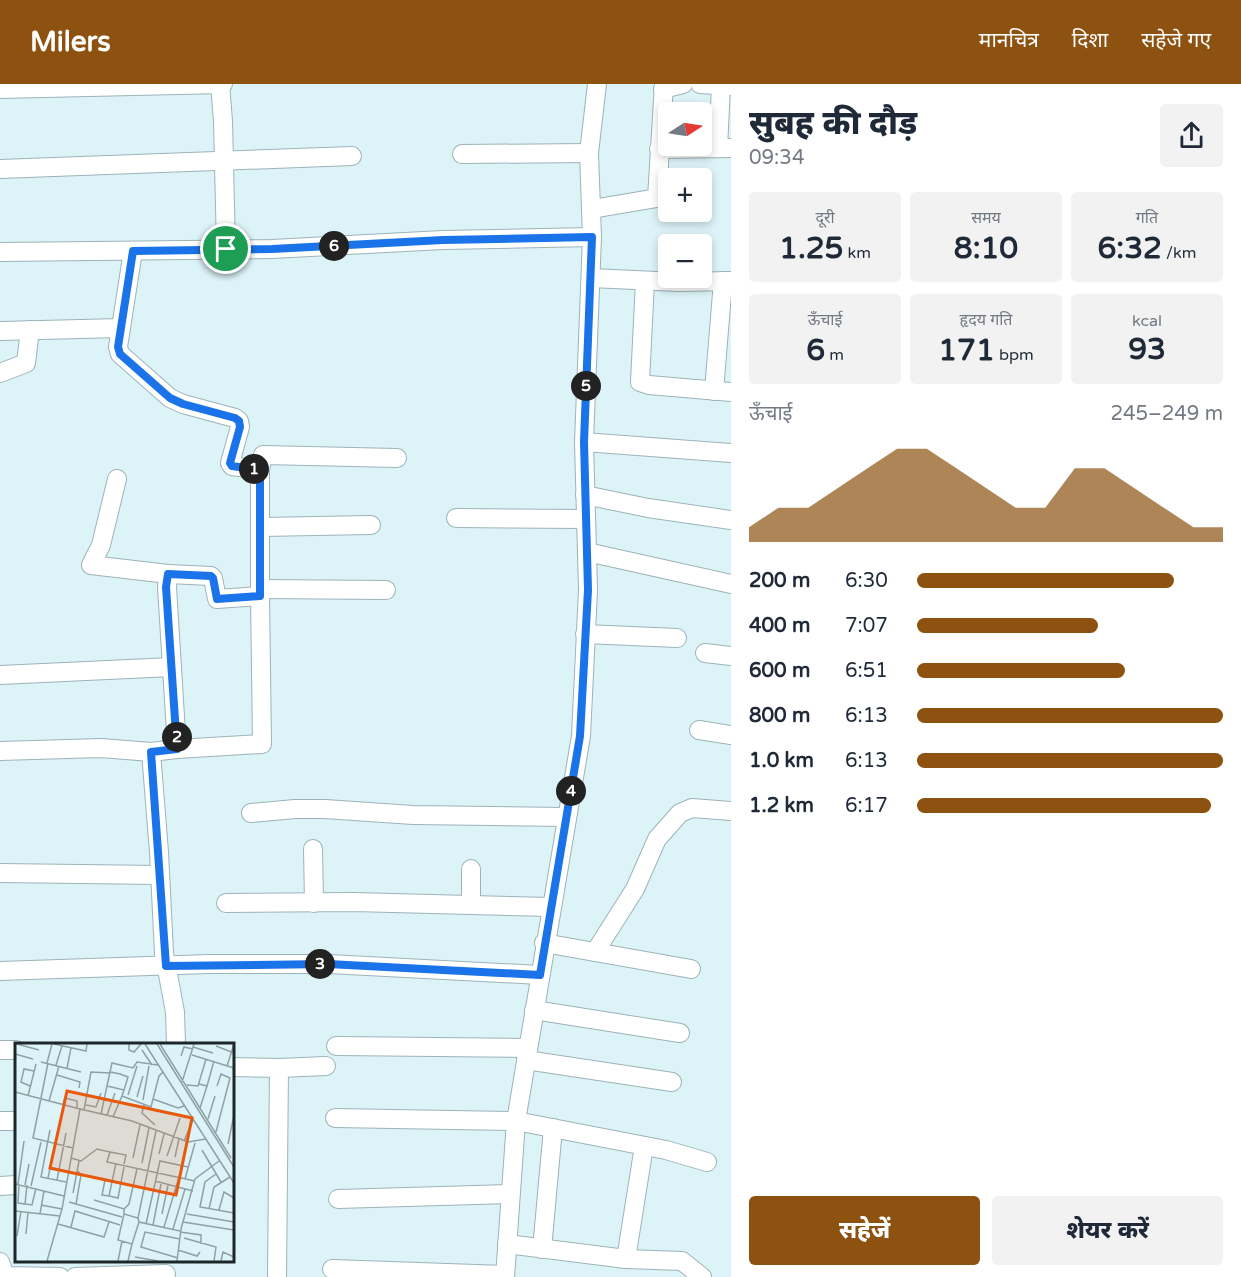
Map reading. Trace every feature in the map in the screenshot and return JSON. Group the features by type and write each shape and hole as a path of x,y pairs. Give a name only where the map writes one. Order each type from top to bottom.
{"street":[{"path":"0,89 221,84 224,121 226,249"},
{"path":"332,1269 505,1276 516,1121 580,736 588,590 584,442 592,237 589,153 597,84"},
{"path":"663,102 664,87 683,84"},
{"path":"700,84 726,86 724,148"},
{"path":"462,154 589,153"},
{"path":"0,169 352,156"},
{"path":"592,209 657,198 659,156"},
{"path":"0,252 272,249 443,240 592,237"},
{"path":"133,251 118,347 120,354 170,398 239,421 240,427 230,463 235,468 260,470"},
{"path":"591,278 727,281 723,391 649,385 640,382 645,280"},
{"path":"0,331 121,328"},
{"path":"0,373 26,363 30,330"},
{"path":"584,442 731,453"},
{"path":"0,751 101,748 151,752 262,744 260,470 263,455 397,458"},
{"path":"117,479 101,545 91,565 168,574 211,576 217,599 260,592 386,590"},
{"path":"585,495 648,508 731,520"},
{"path":"456,518 586,519"},
{"path":"261,526 370,525"},
{"path":"587,552 731,584"},
{"path":"168,574 166,587 177,749"},
{"path":"585,634 677,638"},
{"path":"705,653 731,656"},
{"path":"0,675 172,667"},
{"path":"699,730 731,735"},
{"path":"151,752 162,930 166,966 176,1012 176,1043"},
{"path":"595,952 635,889 657,838 680,813 692,808 731,811"},
{"path":"250,813 305,809 413,815 566,817"},
{"path":"313,849 314,903"},
{"path":"471,868 471,904"},
{"path":"0,873 160,874"},
{"path":"226,903 471,904 551,907"},
{"path":"544,943 691,969"},
{"path":"0,967 328,964 540,975"},
{"path":"534,1010 680,1033"},
{"path":"336,1046 527,1054 672,1082"},
{"path":"234,1067 326,1066"},
{"path":"277,1277 279,1068"},
{"path":"335,1118 516,1121 644,1146 707,1162"},
{"path":"542,1249 554,1128"},
{"path":"626,1259 644,1146"},
{"path":"0,1186 15,1185"},
{"path":"338,1199 510,1194"},
{"path":"507,1244 626,1259 682,1261 702,1277"},
{"path":"0,1262 5,1276 60,1277"},
{"path":"71,1262 73,1277 166,1270"}],"route":[{"path":"592,237 584,442 588,590 580,736 540,975 328,964 166,966 160,908 159,852 151,752 177,749 174,677 166,587 168,574 211,576 217,599 260,596 260,470 235,468 230,463 240,427 239,421 170,398 128,362 120,354 118,347 133,251 226,249 272,249 443,240 592,237"}]}
